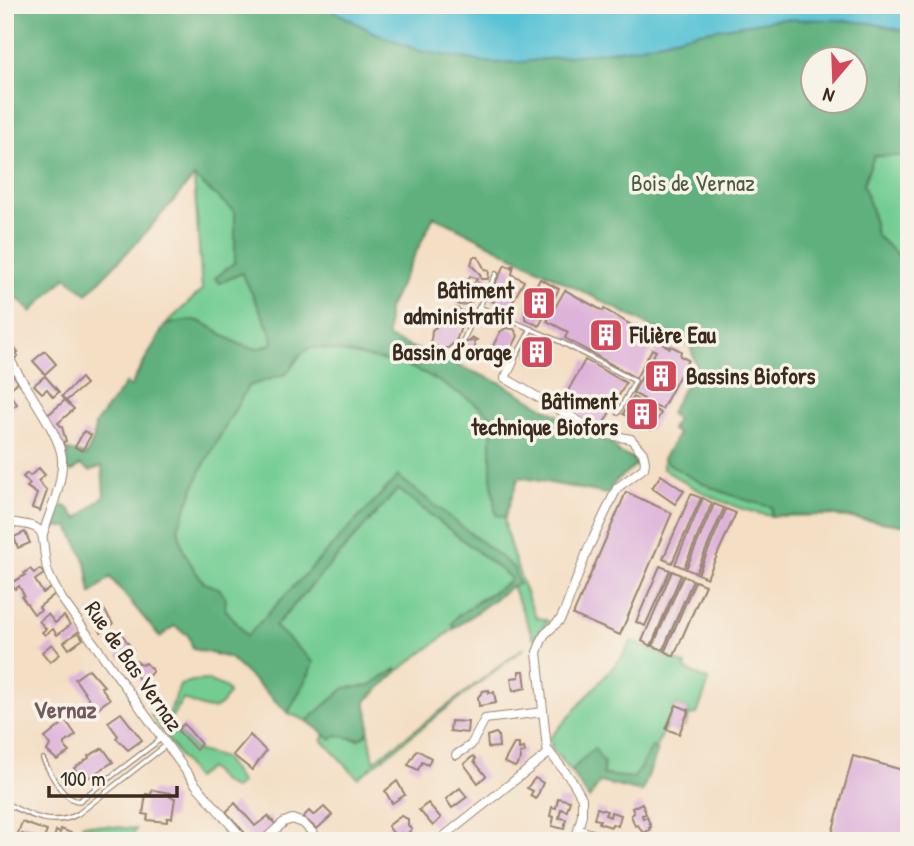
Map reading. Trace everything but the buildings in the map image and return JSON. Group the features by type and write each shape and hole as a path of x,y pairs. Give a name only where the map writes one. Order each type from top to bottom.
{"street":[{"path":"513,362 505,379 599,433 631,439 641,449 645,462 644,468 617,488 588,549 565,610 539,645 537,658 549,753 580,792 583,806 575,841"},
{"path":"5,370 12,363 52,431 62,455 61,475 43,534 32,525 5,522"},
{"name":"Rue de Bas Vernaz","path":"43,534 51,581 201,792 246,841"},
{"path":"456,755 471,745 486,719 542,712"},
{"path":"438,841 549,753"},
{"path":"263,841 284,822 292,819 303,823 321,841"}],"lane":[{"path":"461,345 496,274"},
{"path":"476,285 487,291"},
{"path":"479,307 561,342 635,382 618,413"},
{"path":"513,362 531,329"},
{"path":"43,759 68,798 79,801 164,741"},
{"path":"5,803 46,820 73,817 164,741"},
{"path":"579,828 622,841"},
{"path":"5,836 11,841"}],"green space":[{"name":"Bois de Vernaz","path":"5,5 323,5 371,31 420,51 492,63 522,62 633,48 699,32 779,19 871,23 909,32 909,156 874,156 863,185 871,207 876,235 909,265 909,526 830,515 771,516 772,507 715,489 675,468 663,459 678,434 671,429 677,420 670,413 696,365 690,346 434,216 388,309 388,338 499,382 613,444 619,453 633,458 636,465 616,481 607,494 519,477 505,517 496,515 491,475 491,416 472,401 426,374 405,365 311,347 301,354 286,374 248,386 201,470 178,528 183,550 195,571 204,583 219,588 226,599 225,609 247,636 398,476 513,567 519,584 512,586 455,628 452,624 457,616 509,582 511,578 398,489 275,626 313,662 288,713 230,658 193,649 188,635 174,626 160,637 110,577 91,594 86,562 69,527 51,527 57,504 67,507 78,519 104,496 102,466 90,471 80,465 73,471 66,471 68,450 86,456 94,438 95,424 126,383 130,387 165,325 194,320 244,346 263,347 273,342 242,273 220,283 215,278 235,262 235,212 194,177 87,294 66,277 31,312 19,299 5,307"},
{"path":"874,156 909,156 909,265 876,235 871,207 863,185"},
{"path":"194,177 235,212 235,262 216,278 220,283 242,272 272,335 273,342 263,347 244,346 194,320 165,325 202,290"},
{"path":"311,347 405,365 472,401 491,416 491,475 496,514 505,517 512,550 536,617 548,621 534,639 512,586 519,584 398,477 248,637 195,571 183,550 178,528 201,470 248,386 286,374 301,354"},
{"path":"663,459 715,489 772,507 771,516 742,509 702,492 663,469"},
{"path":"398,489 511,578 510,582 480,599 452,624 455,628 398,671 396,669 369,686 345,688 307,721 288,713 309,674 275,626"},
{"path":"632,641 686,665 685,669 709,681 697,714 690,715 684,727 689,710 676,705 655,749 652,748 634,778 603,775 594,748 571,771 552,749 550,738 622,657"},
{"path":"525,647 358,778 322,740 325,735 331,739 336,735 358,740 366,734 368,728 374,761"},
{"path":"396,669 398,671 366,701 369,727 364,736 354,738 336,735 331,739 307,721 345,688 369,686"},
{"path":"207,680 225,687 229,693 219,706 209,709 183,699 172,717 169,714 180,685"},
{"path":"158,713 170,736 177,730 196,750 224,758 241,783 234,789 221,781 209,768 195,778 151,715"},
{"path":"652,747 658,750 642,792 600,782 589,799 571,771 594,748 604,763 603,775 634,778"},
{"path":"83,824 136,829 130,841 75,841"}],"water":[{"path":"323,5 909,5 909,32 871,23 779,19 699,32 633,48 522,62 492,63 420,51 371,31"}],"place":[{"name":"Bâtiment administratif","path":"539,303"},
{"name":"Filière Eau","path":"606,335"},
{"name":"Bassin d’orage","path":"537,352"},
{"name":"Bassins Biofors","path":"661,376"},
{"name":"Bâtiment technique Biofors","path":"642,414"}],"district":[{"name":"Vernaz","path":"65,710"}]}
